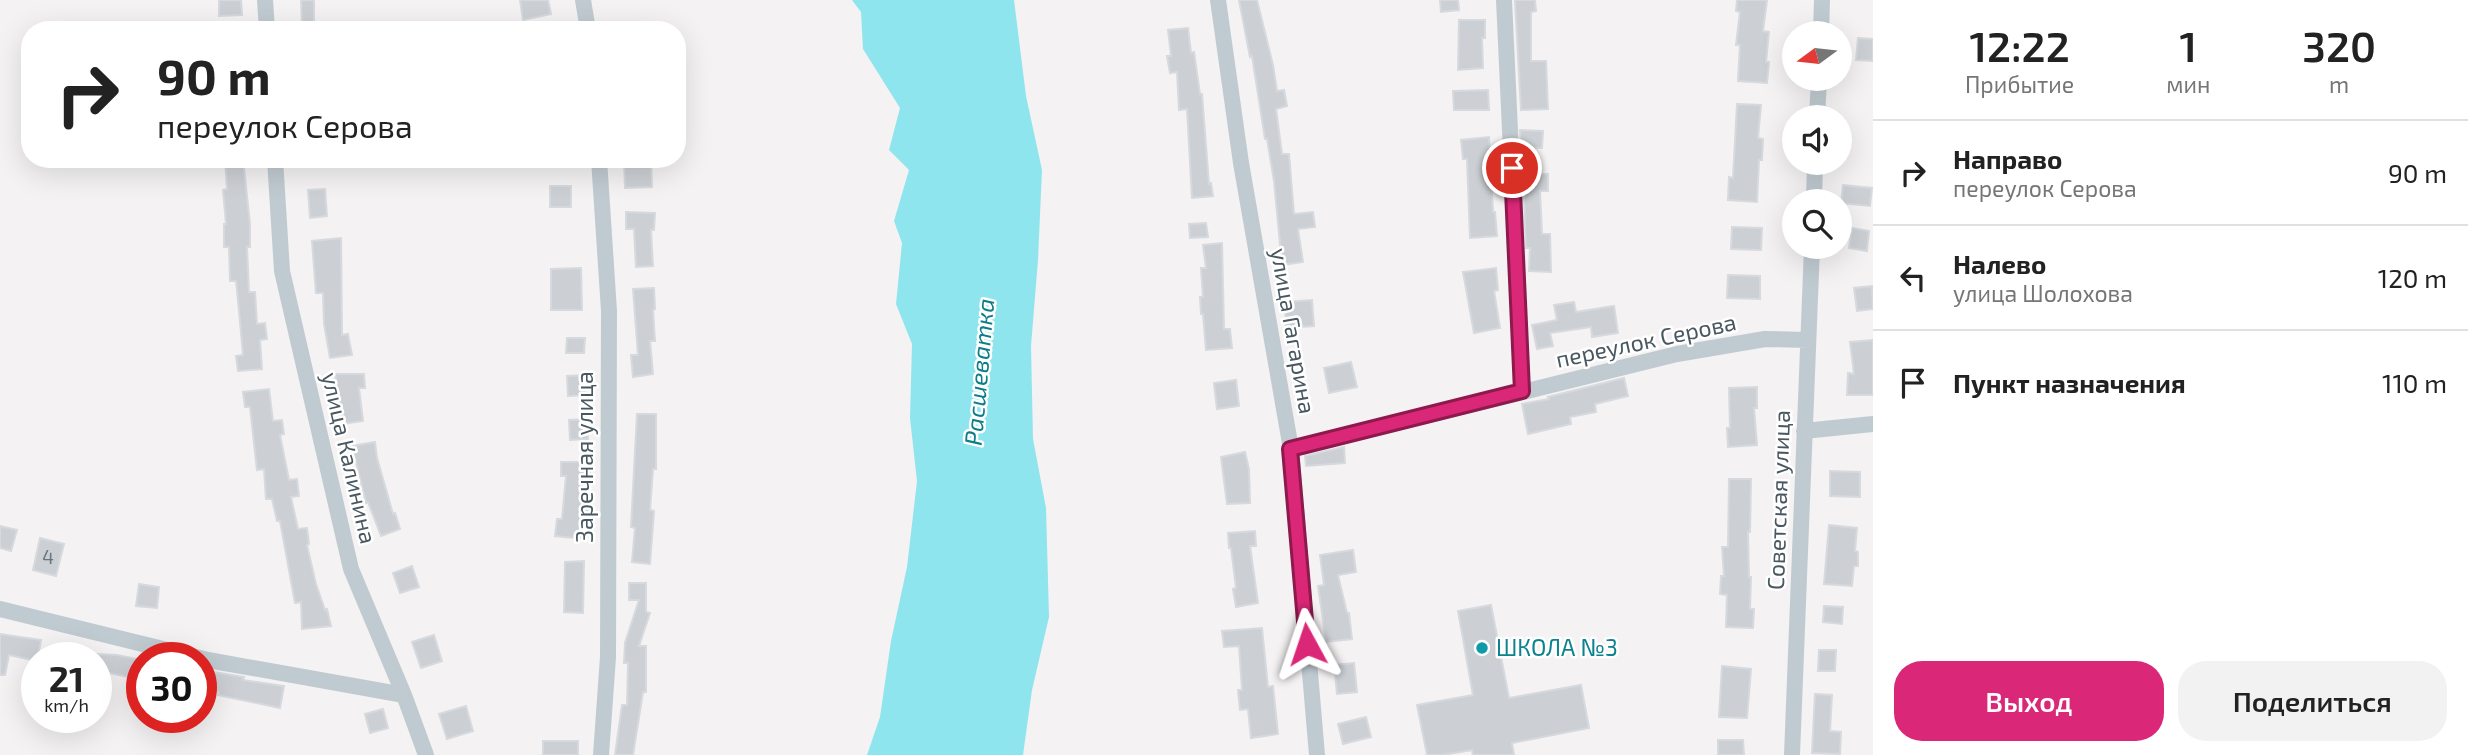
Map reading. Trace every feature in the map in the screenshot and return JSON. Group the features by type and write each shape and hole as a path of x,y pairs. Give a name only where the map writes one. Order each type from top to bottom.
{"street":[{"path":"265,0 266,21"},
{"path":"583,0 586,21"},
{"name":"улица Гагарина","path":"1218,0 1241,163 1290,449 1317,755"},
{"path":"1504,0 1522,391"},
{"path":"1821,21 1822,0"},
{"name":"улица Калинина","path":"276,168 282,271 351,569 426,755"},
{"name":"Заречная улица","path":"600,168 608,311 608,657 601,755"},
{"name":"Советская улица","path":"1791,755 1811,259"},
{"name":"переулок Серова","path":"1290,449 1677,354 1765,339 1808,340"},
{"path":"1804,431 1873,424"},
{"path":"0,609 208,660 404,695"}],"water":[{"name":"Расшеватка","path":"852,0 1014,0 1026,96 1042,170 1031,346 1033,439 1046,508 1049,617 1032,690 1023,755 867,755 880,717 891,641 907,567 917,481 910,418 912,344 896,304 902,243 894,221 909,170 889,150 900,108 863,49 861,12"}],"building":[{"path":"219,0 241,0 242,15 219,16"},
{"path":"301,0 314,0 314,21 302,21"},
{"path":"520,0 548,0 551,14 523,20"},
{"path":"1239,0 1257,0 1277,91 1284,90 1287,106 1276,109 1282,154 1289,154 1294,214 1313,212 1315,227 1298,229 1303,262 1282,265 1274,181 1252,56 1250,57"},
{"path":"1440,0 1458,0 1459,10 1441,12"},
{"path":"1515,0 1535,0 1536,11 1531,12 1531,61 1546,61 1548,109 1521,110"},
{"path":"1737,0 1767,0 1763,31 1769,32 1767,83 1738,81 1740,45 1736,45 1740,12 1736,11"},
{"path":"1459,20 1485,20 1485,38 1482,38 1483,68 1458,70"},
{"path":"1188,28 1191,53 1194,52 1202,94 1209,184 1211,183 1213,196 1192,198 1187,109 1179,110 1177,72 1170,73 1167,56 1171,56 1168,30"},
{"path":"1858,38 1873,39 1873,61 1856,60"},
{"path":"1488,90 1489,110 1454,110 1453,91"},
{"path":"1737,104 1761,105 1758,138 1763,139 1757,202 1728,200 1729,177 1733,178"},
{"path":"1520,130 1543,131 1542,148 1521,147"},
{"path":"1489,137 1497,236 1470,238 1467,159 1463,159 1461,140"},
{"path":"226,168 244,168 250,224 250,247 247,247 249,292 255,292 257,324 265,323 267,339 260,340 262,369 238,371 236,356 243,355 236,281 230,281 229,247 224,247 226,224 223,190 227,189"},
{"path":"624,168 651,168 652,187 625,188"},
{"path":"1523,174 1548,174 1548,191 1540,191 1542,234 1550,234 1551,272 1529,271 1530,248 1526,248"},
{"path":"1843,185 1872,188 1870,206 1852,204 1852,189 1843,189"},
{"path":"550,186 571,186 571,207 550,207"},
{"path":"325,189 327,216 310,218 308,190"},
{"path":"626,212 655,213 654,230 651,230 653,266 636,267 634,229 626,229"},
{"path":"1206,223 1208,237 1190,238 1189,224"},
{"path":"1732,227 1762,228 1761,250 1731,249"},
{"path":"1852,228 1869,231 1867,251 1852,248"},
{"path":"341,238 342,335 348,334 352,355 330,358 324,324 323,293 316,293 312,241"},
{"path":"1222,243 1224,329 1230,329 1232,348 1206,350 1200,297 1203,297 1201,268 1206,268 1203,245"},
{"path":"581,268 582,310 551,310 551,269"},
{"path":"1496,268 1498,290 1494,291 1500,328 1474,333 1463,272"},
{"path":"1728,275 1760,276 1760,299 1727,298"},
{"path":"1872,286 1873,309 1857,311 1854,288"},
{"path":"654,288 655,341 650,341 653,374 633,377 631,355 638,355 633,289"},
{"path":"1312,300 1314,326 1286,328 1285,302"},
{"path":"1574,302 1576,312 1614,306 1618,333 1592,337 1591,327 1550,333 1553,346 1537,349 1532,325 1557,320 1554,305"},
{"path":"567,338 585,338 584,353 566,353"},
{"path":"1873,340 1873,395 1847,395 1848,373 1854,374 1850,342"},
{"path":"1351,362 1357,387 1329,393 1324,368"},
{"path":"335,374 364,374 365,388 359,388 363,421 342,424"},
{"path":"586,375 586,395 568,396 567,376"},
{"path":"1624,378 1628,396 1595,404 1596,412 1570,417 1571,424 1528,434 1522,404"},
{"path":"1236,380 1239,406 1217,409 1214,383"},
{"path":"1757,387 1757,408 1754,408 1757,445 1728,447 1729,388"},
{"path":"269,389 273,421 282,420 284,434 280,435 289,480 297,479 299,496 291,497 298,529 307,528 307,545 316,584 331,626 302,629 301,602 295,603 280,521 277,521 272,499 266,499 264,469 257,470 250,407 245,407 243,392"},
{"path":"637,414 656,414 656,469 653,469 650,510 654,511 650,564 632,562 635,528 631,527"},
{"path":"587,419 588,439 570,440 569,420"},
{"path":"375,442 393,514 395,513 400,529 381,536 368,502 366,503 352,446"},
{"path":"1344,447 1345,463 1306,466 1305,456"},
{"path":"1245,452 1249,469 1250,503 1227,504 1221,457"},
{"path":"561,462 590,462 589,506 584,539 555,536 557,519 562,519 566,476 561,476"},
{"path":"1830,471 1860,472 1860,497 1830,496"},
{"path":"1729,479 1751,479 1748,532 1753,628 1726,627 1727,595 1720,594 1721,576 1724,576 1722,547 1728,547"},
{"path":"1829,525 1857,528 1855,551 1858,552 1858,566 1854,566 1852,586 1824,584"},
{"path":"0,526 17,530 11,551 0,548"},
{"path":"1255,531 1256,546 1250,546 1258,603 1236,607 1228,533"},
{"path":"40,538 64,544 56,576 33,570"},
{"path":"1353,550 1356,572 1338,575 1349,613 1352,639 1326,642 1318,586 1324,585 1320,555"},
{"path":"584,561 583,613 564,612 565,562"},
{"path":"412,566 419,587 400,593 393,573"},
{"path":"629,583 646,583 646,612 650,613 639,646 646,646 646,692 643,692 633,755 615,755 622,705 627,705 628,663 624,663 625,643 639,600 629,600"},
{"path":"139,584 159,587 157,608 136,606"},
{"name":"ШКОЛА №3","path":"1491,605 1509,698 1581,685 1589,728 1512,743 1514,755 1473,755 1472,750 1427,755 1417,705 1473,695 1458,611"},
{"path":"1824,606 1843,607 1842,624 1823,622"},
{"path":"1262,628 1268,687 1273,686 1278,734 1251,738 1248,709 1240,710 1238,690 1242,690 1239,646 1224,647 1222,631"},
{"path":"0,634 41,640 21,642 21,658 9,655 5,675 0,675"},
{"path":"434,635 442,661 421,668 412,642"},
{"path":"1819,650 1836,650 1835,671 1818,671"},
{"path":"112,655 126,657 126,677 112,673"},
{"path":"1354,663 1357,692 1337,694 1334,665"},
{"path":"1722,666 1751,669 1747,718 1719,717"},
{"path":"217,673 244,677 243,680 284,686 280,708 218,695"},
{"path":"1815,694 1832,695 1830,731 1841,732 1840,754 1812,753"},
{"path":"466,706 473,731 447,739 439,714"},
{"path":"383,709 388,728 370,733 365,714"},
{"path":"1366,717 1371,737 1343,744 1338,724"},
{"path":"1718,740 1743,740 1744,755 1718,755"},
{"path":"543,741 578,741 578,755 543,755"}],"place":[{"name":"ШКОЛА №3","path":"1482,648"}],"route":[{"path":"1307,644 1290,449 1522,391 1512,168"}]}
